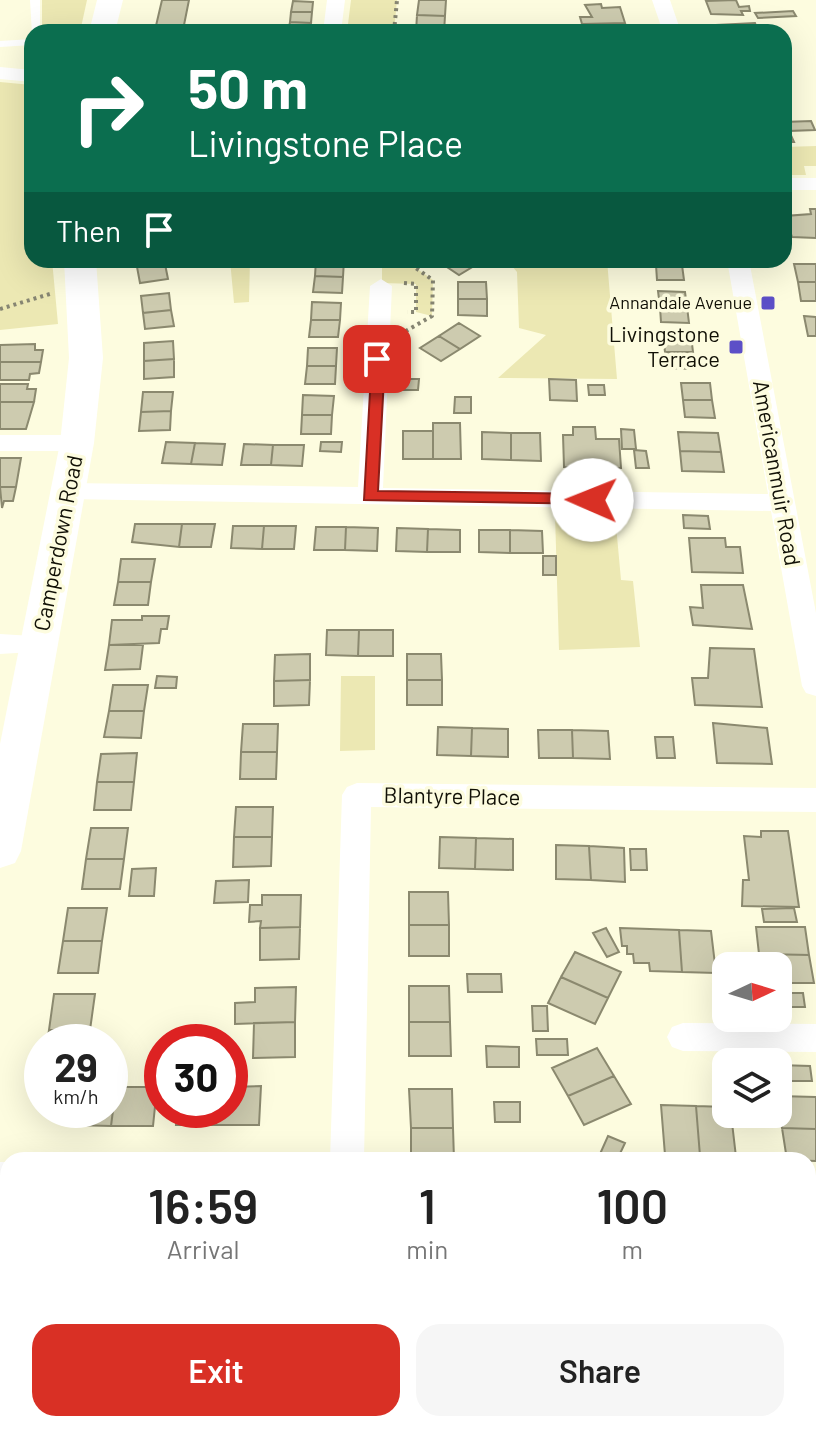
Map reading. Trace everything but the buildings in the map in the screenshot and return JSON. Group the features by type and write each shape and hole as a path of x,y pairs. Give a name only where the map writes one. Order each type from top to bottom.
{"street":[{"path":"104,24 110,0"},
{"path":"333,24 336,0"},
{"path":"661,0 669,24"},
{"path":"0,73 24,75"},
{"path":"792,184 816,184"},
{"name":"Americanmuir Road","path":"739,268 816,686"},
{"name":"Camperdown Road","path":"0,851 77,443 86,358 82,272"},
{"path":"370,496 381,286"},
{"name":"Camperdown Road","path":"0,443 77,443"},
{"path":"68,491 783,503"},
{"name":"Camperdown Road","path":"0,644 39,644"},
{"name":"Blantyre Place","path":"347,1152 357,795 816,800"},
{"path":"683,1037 816,1038"}],"lane":[{"path":"35,0 35,24"},
{"path":"0,44 24,42"}],"path":[{"path":"395,24 397,0"},
{"path":"0,309 82,272"}],"shaded area":[{"path":"42,0 87,0 82,24 42,24"},
{"path":"351,0 397,0 395,24 348,24"},
{"path":"0,82 24,84 24,268 53,268 58,324 0,330"},
{"path":"816,146 816,166 804,166 806,175 792,175 792,147"},
{"path":"231,268 250,268 249,302 234,303"},
{"path":"382,268 416,268 433,280 432,316 416,312 416,284 382,283"},
{"path":"514,268 608,268 617,379 498,378 546,335 519,328 517,272"},
{"path":"555,514 615,514 621,580 633,581 640,647 559,650"},
{"path":"341,676 375,676 375,750 340,751"}],"place":[{"name":"Annandale Avenue","path":"768,303"},
{"name":"Livingstone Terrace","path":"736,347"}],"route":[{"path":"377,359 370,496 592,500"}]}
